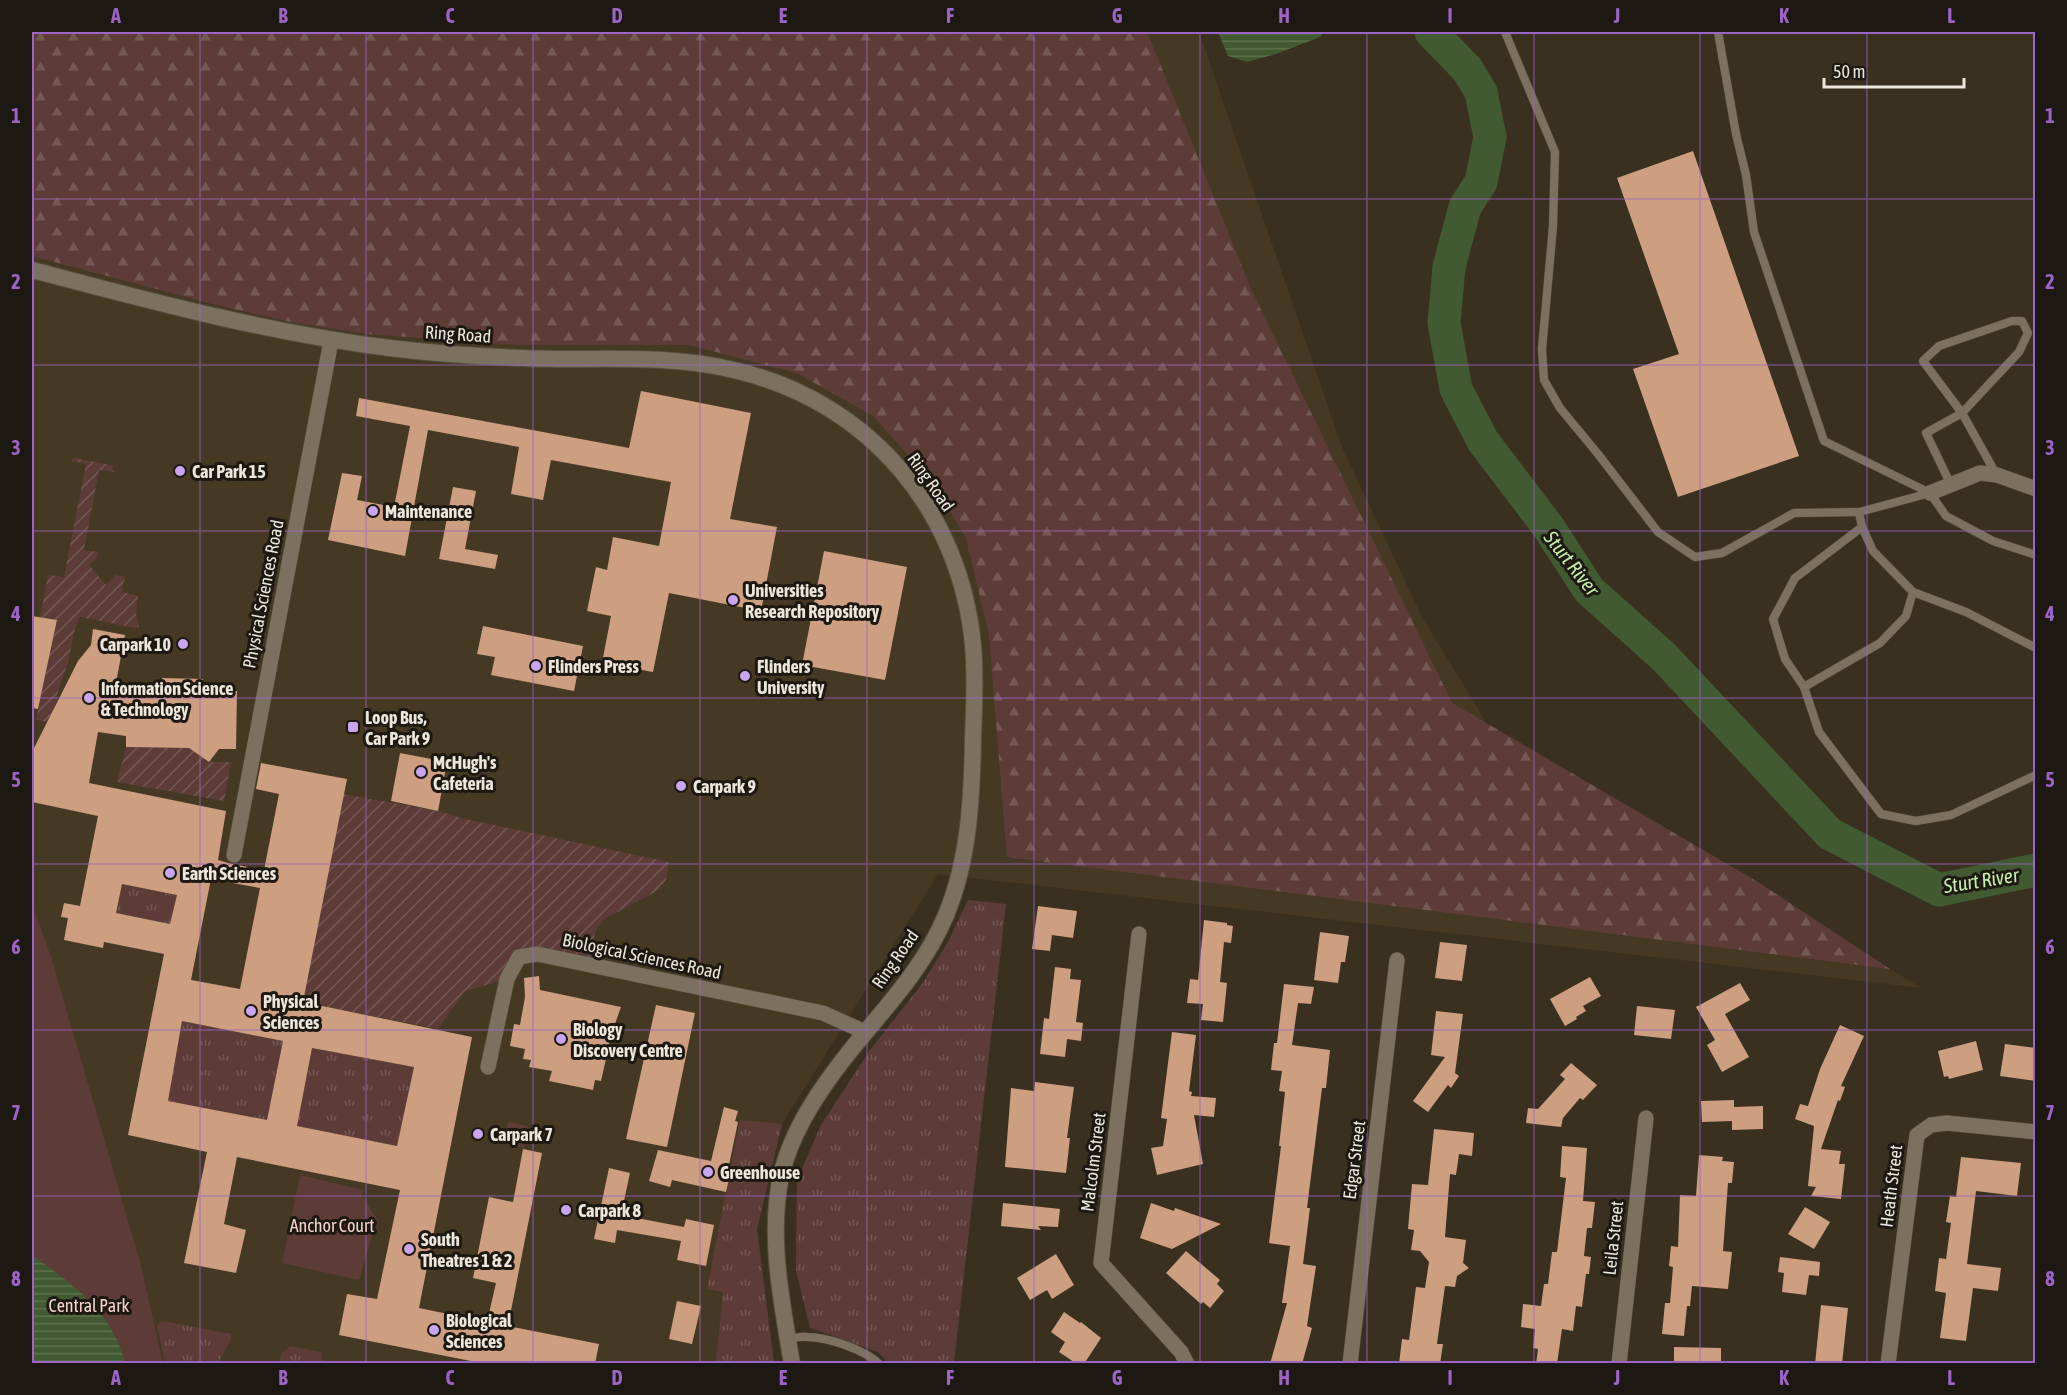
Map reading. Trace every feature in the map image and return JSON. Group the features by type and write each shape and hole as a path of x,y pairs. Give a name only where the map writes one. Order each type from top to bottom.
{"street":[{"name":"Ring Road","path":"32,270 212,316 331,341 444,354 685,362 742,371 788,387 837,413 883,451 908,477 946,541 968,609 974,666 973,756 969,824 955,892 945,920 918,967 822,1090 800,1126 787,1155 778,1204 777,1256 792,1364"},
{"name":"Physical Sciences Road","path":"234,855 331,341"},
{"path":"1930,492 1980,473 1997,474 2036,489"},
{"name":"Malcolm Street","path":"1139,934 1101,1263 1181,1352 1187,1364"},
{"name":"Biological Sciences Road","path":"488,1067 507,979 519,957 537,954 823,1013 866,1032"},
{"name":"Edgar Street","path":"1350,1364 1397,960"},
{"name":"Leila Street","path":"1619,1364 1646,1118"},
{"name":"Heath Street","path":"1888,1364 1917,1135 1931,1125 1947,1123 2036,1132"}],"lane":[{"path":"1506,32 1555,152 1553,226 1542,349 1544,380 1560,408 1658,532 1695,557 1722,553 1794,513 1859,512 1930,492"},
{"path":"1718,32 1736,134 1746,175 1754,232 1824,441 1930,492 1946,516 1993,542 2036,555"},
{"path":"1950,483 1926,433 1962,413 2019,352 2028,333 2022,321 2012,321 1939,346 1923,361 1962,413 1997,474"},
{"path":"1859,512 1862,528 1873,550 1913,592 1966,612 2036,648"},
{"path":"1862,528 1795,578 1773,619 1785,659 1804,687 1819,732 1881,814 1916,821 1951,815 2036,776"},
{"path":"1804,687 1880,643 1906,616 1913,592"},
{"path":"788,1339 808,1336 832,1342 860,1350 874,1358 879,1364"}],"shaded area":[{"name":"Flinders University","path":"32,32 1199,32 1342,447 1422,617 1494,735 1922,988 938,874 782,1124 757,1229 774,1363 32,1363"},
{"path":"1218,32 1324,32 1320,37 1276,54 1247,62 1228,56"},
{"path":"32,1255 76,1288 101,1314 119,1345 125,1363 32,1363"}],"green space":[{"path":"32,32 1147,32 1252,291 1452,703 1758,882 1890,969 1007,857 989,635 966,538 934,484 873,416 797,373 689,345 516,345 366,334 291,322 216,305 32,256"},
{"path":"73,458 112,465 114,472 99,470 84,550 98,552 97,558 89,565 106,585 116,575 125,577 122,592 138,596 136,614 139,627 80,617 59,688 52,723 36,720 57,621 40,617 48,575 64,577 86,464 71,461"},
{"path":"126,747 189,748 209,762 231,762 224,801 117,782"},
{"path":"343,794 438,811 465,819 669,862 666,880 657,891 604,919 595,932 589,964 519,957 507,979 465,991 438,1029 303,1002"},
{"path":"122,884 177,895 170,924 116,913"},
{"path":"968,900 1006,904 954,1363 888,1363 878,1352 810,1328 796,1271 797,1180 821,1125 870,1050 922,984 948,942"},
{"name":"Central Park","path":"32,904 51,957 140,1262 163,1363 32,1363"},
{"path":"182,1021 283,1041 267,1121 168,1101"},
{"path":"312,1048 414,1067 397,1146 297,1126"},
{"path":"740,1120 782,1124 757,1229 774,1363 716,1363 723,1292 707,1289"},
{"path":"508,1122 528,1126 524,1148 503,1143"},
{"name":"Anchor Court","path":"300,1175 364,1190 362,1196 377,1219 359,1280 282,1263"},
{"path":"162,1321 231,1334 231,1339 218,1363 165,1363 157,1325"},
{"path":"290,1346 321,1352 322,1363 279,1363 282,1353"}],"building":[{"path":"1693,151 1799,456 1678,497 1633,369 1679,354 1617,178"},
{"path":"641,391 751,413 730,519 777,527 761,611 669,593 653,672 602,663 611,616 587,611 596,567 607,570 613,537 659,546 671,482 551,460 543,500 511,494 519,447 428,430 405,556 328,540 342,473 362,476 357,500 394,507 410,426 356,416 359,398 629,448"},
{"path":"453,487 476,491 465,549 498,555 495,569 439,559"},
{"path":"824,551 907,567 885,680 802,665"},
{"path":"32,616 57,620 38,709 32,708"},
{"name":"Flinders Press","path":"483,626 583,646 574,691 491,675 495,657 477,654"},
{"path":"93,629 125,635 115,688 163,689 162,678 203,679 203,690 237,691 236,749 219,749 209,762 189,748 126,747 126,736 98,732 89,783 226,811 218,860 264,870 279,794 256,789 261,763 347,779 303,1002 472,1037 419,1308 487,1322 496,1283 473,1278 489,1197 513,1202 523,1149 542,1153 508,1326 599,1344 595,1364 486,1364 339,1335 347,1294 377,1299 400,1190 237,1157 224,1224 246,1230 236,1273 184,1263 207,1152 128,1135 164,954 104,942 103,948 64,940 68,918 61,917 64,903 80,906 98,816 32,802 32,752 78,661 91,645","holes":["211,879 260,888 240,989 191,980","122,884 177,895 170,924 116,913","182,1021 283,1041 267,1120 168,1101","312,1048 414,1067 397,1146 297,1126"]},
{"name":"McHugh's Cafeteria","path":"400,753 447,762 438,811 391,801"},
{"path":"1038,906 1077,911 1073,938 1052,935 1050,951 1032,949"},
{"path":"1204,920 1233,926 1231,943 1224,942 1220,982 1227,983 1223,1022 1201,1020 1203,1004 1187,1003 1190,979 1198,980"},
{"path":"1320,932 1349,936 1345,962 1341,962 1338,983 1314,980"},
{"path":"1440,942 1467,945 1462,981 1435,978"},
{"path":"1055,967 1071,969 1070,979 1081,980 1076,1022 1083,1023 1081,1041 1067,1039 1065,1057 1040,1054 1044,1018 1049,1019"},
{"name":"Biology Discovery Centre","path":"539,976 540,990 621,1007 612,1032 601,1081 595,1080 593,1090 549,1081 552,1071 529,1067 531,1060 523,1059 525,1049 510,1046 514,1024 520,1025 525,997 524,978"},
{"path":"1590,977 1601,996 1583,1006 1586,1011 1565,1026 1550,999"},
{"path":"1740,983 1750,1000 1725,1014 1749,1057 1722,1072 1707,1045 1715,1040 1696,1007"},
{"path":"1284,984 1314,987 1311,1004 1298,1003 1292,1045 1330,1050 1326,1088 1322,1088 1307,1208 1310,1208 1303,1264 1316,1266 1307,1326 1312,1328 1302,1364 1270,1364 1287,1303 1282,1303 1290,1246 1269,1243 1285,1092 1279,1091 1282,1071 1271,1070 1274,1043 1277,1043"},
{"path":"656,1005 695,1013 667,1147 626,1139"},
{"path":"1637,1006 1675,1010 1671,1039 1634,1035"},
{"path":"1436,1011 1463,1014 1455,1073 1459,1076 1451,1088 1448,1085 1428,1112 1413,1101 1445,1057 1431,1055"},
{"path":"1840,1025 1864,1036 1841,1086 1845,1087 1840,1101 1838,1100 1821,1149 1841,1151 1839,1164 1845,1164 1841,1199 1811,1196 1816,1187 1808,1186 1814,1126 1795,1119 1800,1104 1808,1106 1820,1069"},
{"path":"1172,1032 1196,1035 1189,1091 1192,1092 1191,1096 1216,1098 1214,1117 1194,1115 1203,1164 1157,1175 1151,1148 1163,1146 1167,1119 1161,1118"},
{"path":"1976,1041 1983,1070 1949,1079 1948,1076 1944,1077 1938,1051"},
{"path":"2005,1044 2036,1048 2036,1081 2000,1076"},
{"path":"1571,1063 1597,1085 1583,1100 1580,1098 1563,1118 1561,1127 1526,1123 1528,1108 1538,1109 1565,1079 1560,1075"},
{"path":"1035,1082 1074,1087 1067,1138 1070,1138 1066,1173 1005,1167 1011,1088 1034,1091"},
{"path":"1734,1100 1734,1107 1763,1106 1763,1129 1732,1130 1732,1121 1702,1122 1701,1101"},
{"path":"724,1107 738,1111 735,1121 738,1122 729,1165 732,1166 726,1192 672,1180 670,1187 649,1181 658,1150 711,1161"},
{"path":"1434,1129 1474,1133 1472,1156 1459,1154 1456,1175 1450,1174 1445,1237 1466,1240 1463,1263 1469,1268 1457,1276 1455,1287 1445,1286 1437,1344 1443,1344 1440,1364 1399,1364 1402,1339 1409,1340 1416,1287 1425,1288 1429,1262 1420,1251 1411,1250 1414,1230 1408,1229 1412,1184 1428,1185"},
{"path":"1562,1146 1587,1148 1583,1201 1595,1202 1592,1228 1587,1228 1584,1256 1591,1257 1589,1274 1586,1274 1582,1307 1576,1306 1573,1331 1562,1329 1557,1364 1536,1364 1538,1349 1533,1348 1535,1329 1521,1327 1523,1304 1541,1306 1544,1284 1548,1284 1552,1252 1557,1252 1566,1178 1560,1177"},
{"path":"1699,1155 1723,1157 1722,1161 1734,1162 1732,1183 1728,1183 1723,1251 1732,1252 1728,1289 1692,1286 1684,1336 1662,1334 1665,1303 1670,1303 1673,1267 1669,1266 1671,1246 1678,1247 1680,1195 1696,1196"},
{"path":"1961,1157 2021,1163 2017,1196 1976,1191 1967,1264 2001,1268 1998,1291 1973,1288 1966,1341 1940,1338 1946,1293 1935,1291 1939,1258 1946,1259 1951,1223 1946,1222 1950,1196 1956,1197"},
{"path":"609,1168 630,1173 621,1215 684,1227 686,1219 714,1225 706,1266 677,1260 681,1241 617,1230 615,1243 594,1239"},
{"path":"1003,1203 1060,1209 1058,1227 1038,1226 1041,1230 1001,1226"},
{"path":"1151,1203 1174,1211 1175,1208 1221,1224 1172,1249 1140,1238"},
{"path":"1805,1207 1830,1222 1814,1249 1788,1234"},
{"path":"1186,1251 1220,1280 1217,1284 1224,1291 1210,1308 1203,1302 1201,1304 1166,1273"},
{"path":"1056,1254 1074,1285 1052,1299 1047,1290 1030,1300 1017,1278"},
{"path":"1780,1257 1820,1262 1819,1276 1809,1275 1806,1295 1782,1292 1784,1273 1778,1272"},
{"path":"677,1301 701,1306 692,1344 669,1339"},
{"path":"1821,1305 1848,1308 1842,1364 1815,1364"},
{"path":"1064,1312 1101,1338 1084,1364 1077,1364 1059,1352 1065,1342 1051,1332"},
{"path":"1674,1347 1721,1348 1721,1364 1674,1364"}],"waterway":[{"name":"Sturt River","path":"1431,32 1467,69 1481,92 1490,137 1481,182 1465,207 1449,267 1444,323 1456,389 1483,441 1549,528 1589,590 1664,657 1830,834 1939,890 2036,870"}],"place":[{"name":"Car Park 15","path":"180,471"},
{"name":"Maintenance","path":"373,511"},
{"name":"Universities Research Repository","path":"733,600"},
{"name":"Carpark 10","path":"183,644"},
{"name":"Flinders Press","path":"536,666"},
{"name":"Flinders University","path":"745,676"},
{"name":"Information Science & Technology","path":"89,698"},
{"name":"Loop Bus, Car Park 9","path":"353,727"},
{"name":"McHugh's Cafeteria","path":"421,772"},
{"name":"Carpark 9","path":"681,786"},
{"name":"Earth Sciences","path":"170,873"},
{"name":"Physical Sciences","path":"251,1011"},
{"name":"Biology Discovery Centre","path":"561,1039"},
{"name":"Carpark 7","path":"478,1134"},
{"name":"Greenhouse","path":"708,1172"},
{"name":"Carpark 8","path":"566,1210"},
{"name":"South Theatres 1 & 2","path":"409,1249"},
{"name":"Biological Sciences","path":"434,1330"}]}
